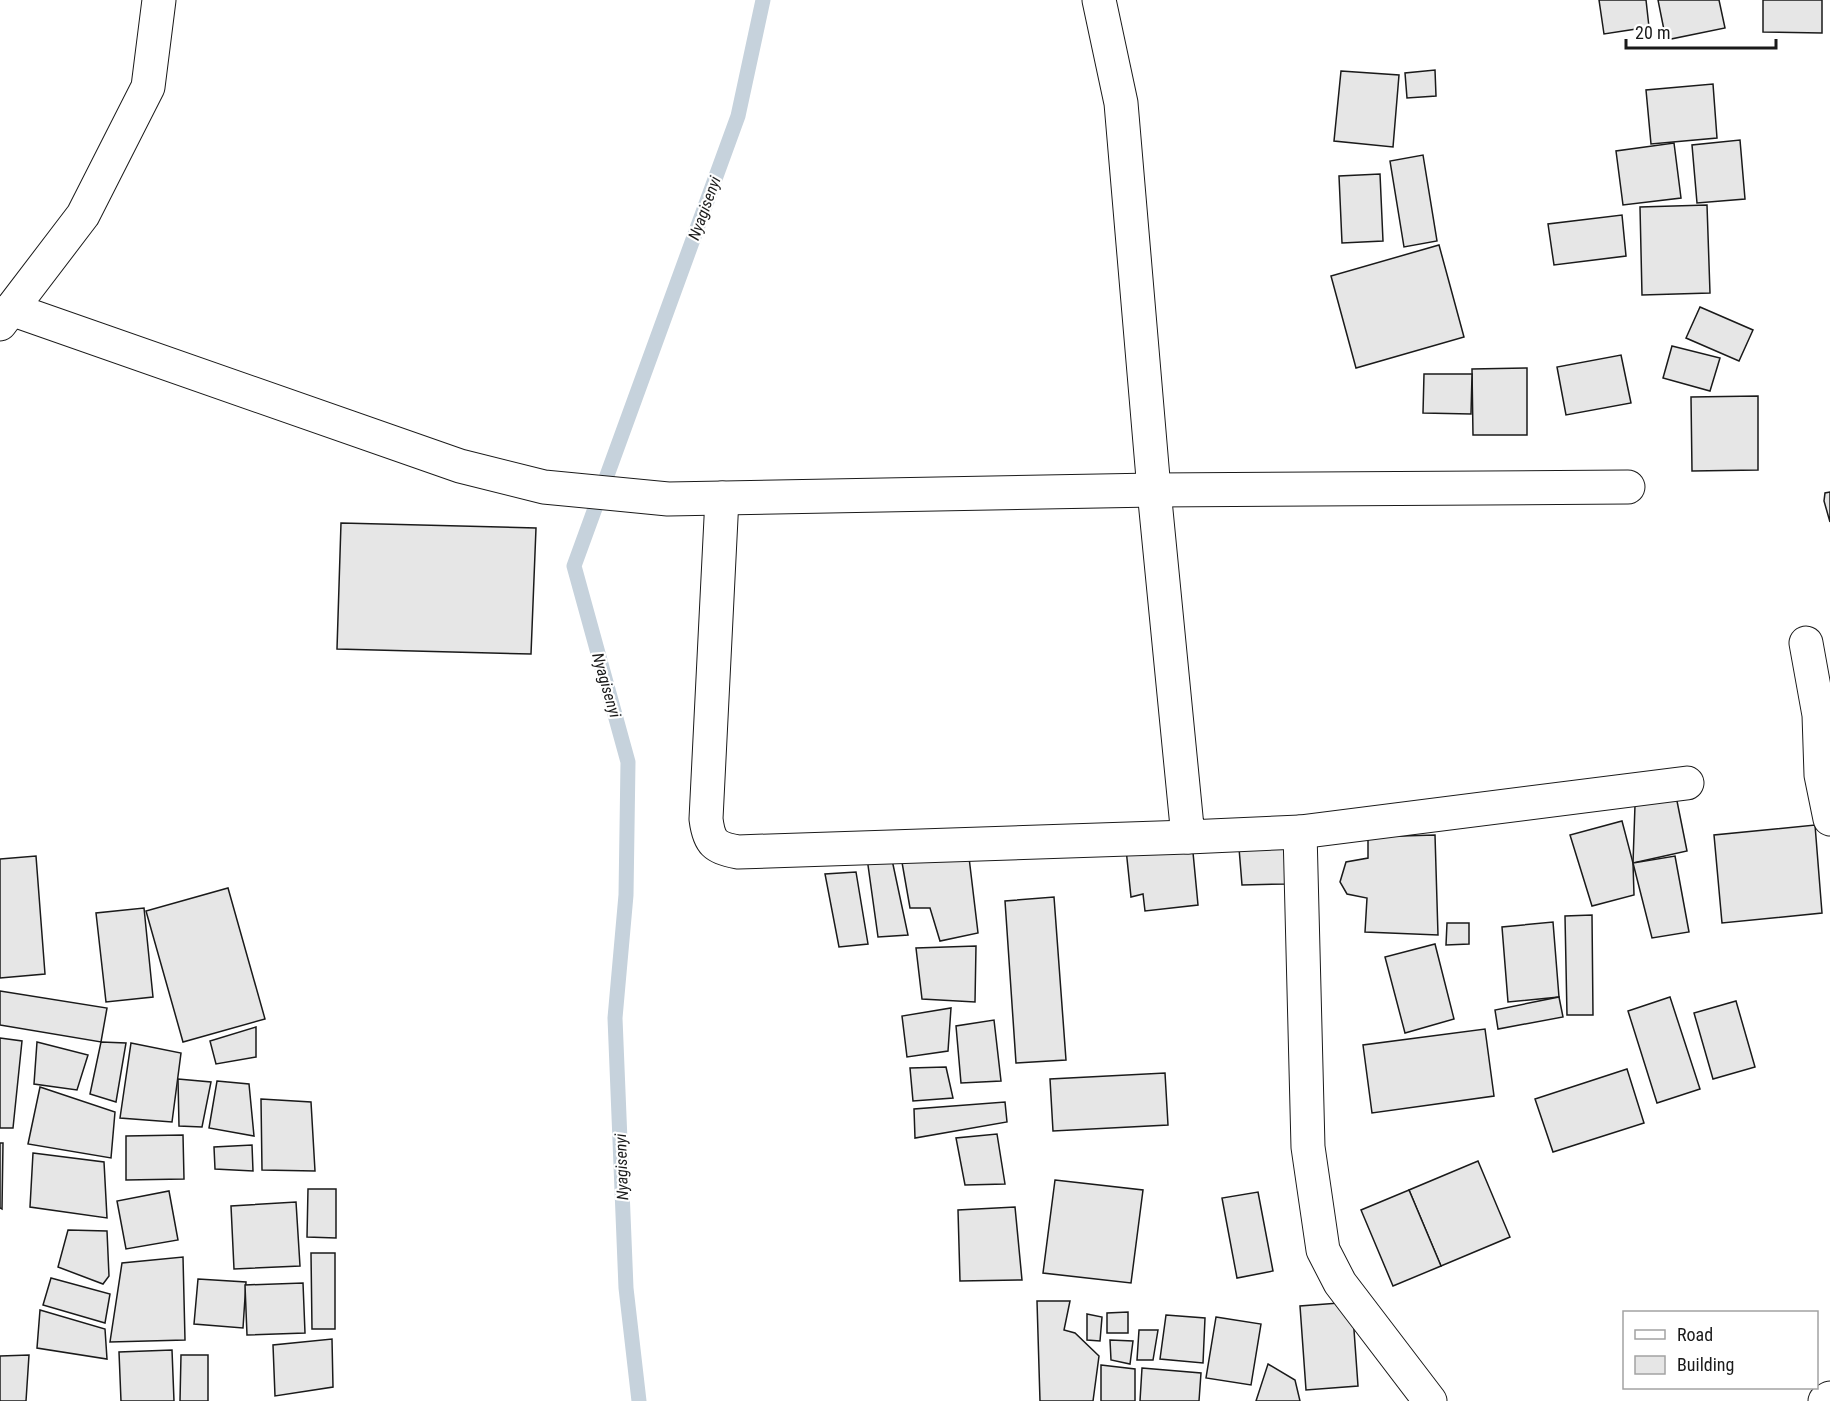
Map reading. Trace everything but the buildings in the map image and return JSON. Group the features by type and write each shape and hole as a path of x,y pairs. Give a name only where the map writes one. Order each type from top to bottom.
{"street":[{"path":"159,0 148,87 83,215 6,317 459,466 544,487 668,499 1154,490 1628,487"},
{"path":"1099,0 1121,103 1154,490 1188,837"},
{"path":"722,498 706,819 708,834 721,849 738,852 1300,832 1687,783"},
{"path":"1806,643 1819,715 1821,775 1830,819"},
{"path":"1300,832 1308,1148 1323,1250 1340,1283 1430,1401"},
{"path":"1825,1401 1830,1398"}],"waterway":[{"name":"Nyagisenyi","path":"639,1401 626,1288 615,1018 626,895 628,762 574,566 738,116 763,0"}]}
